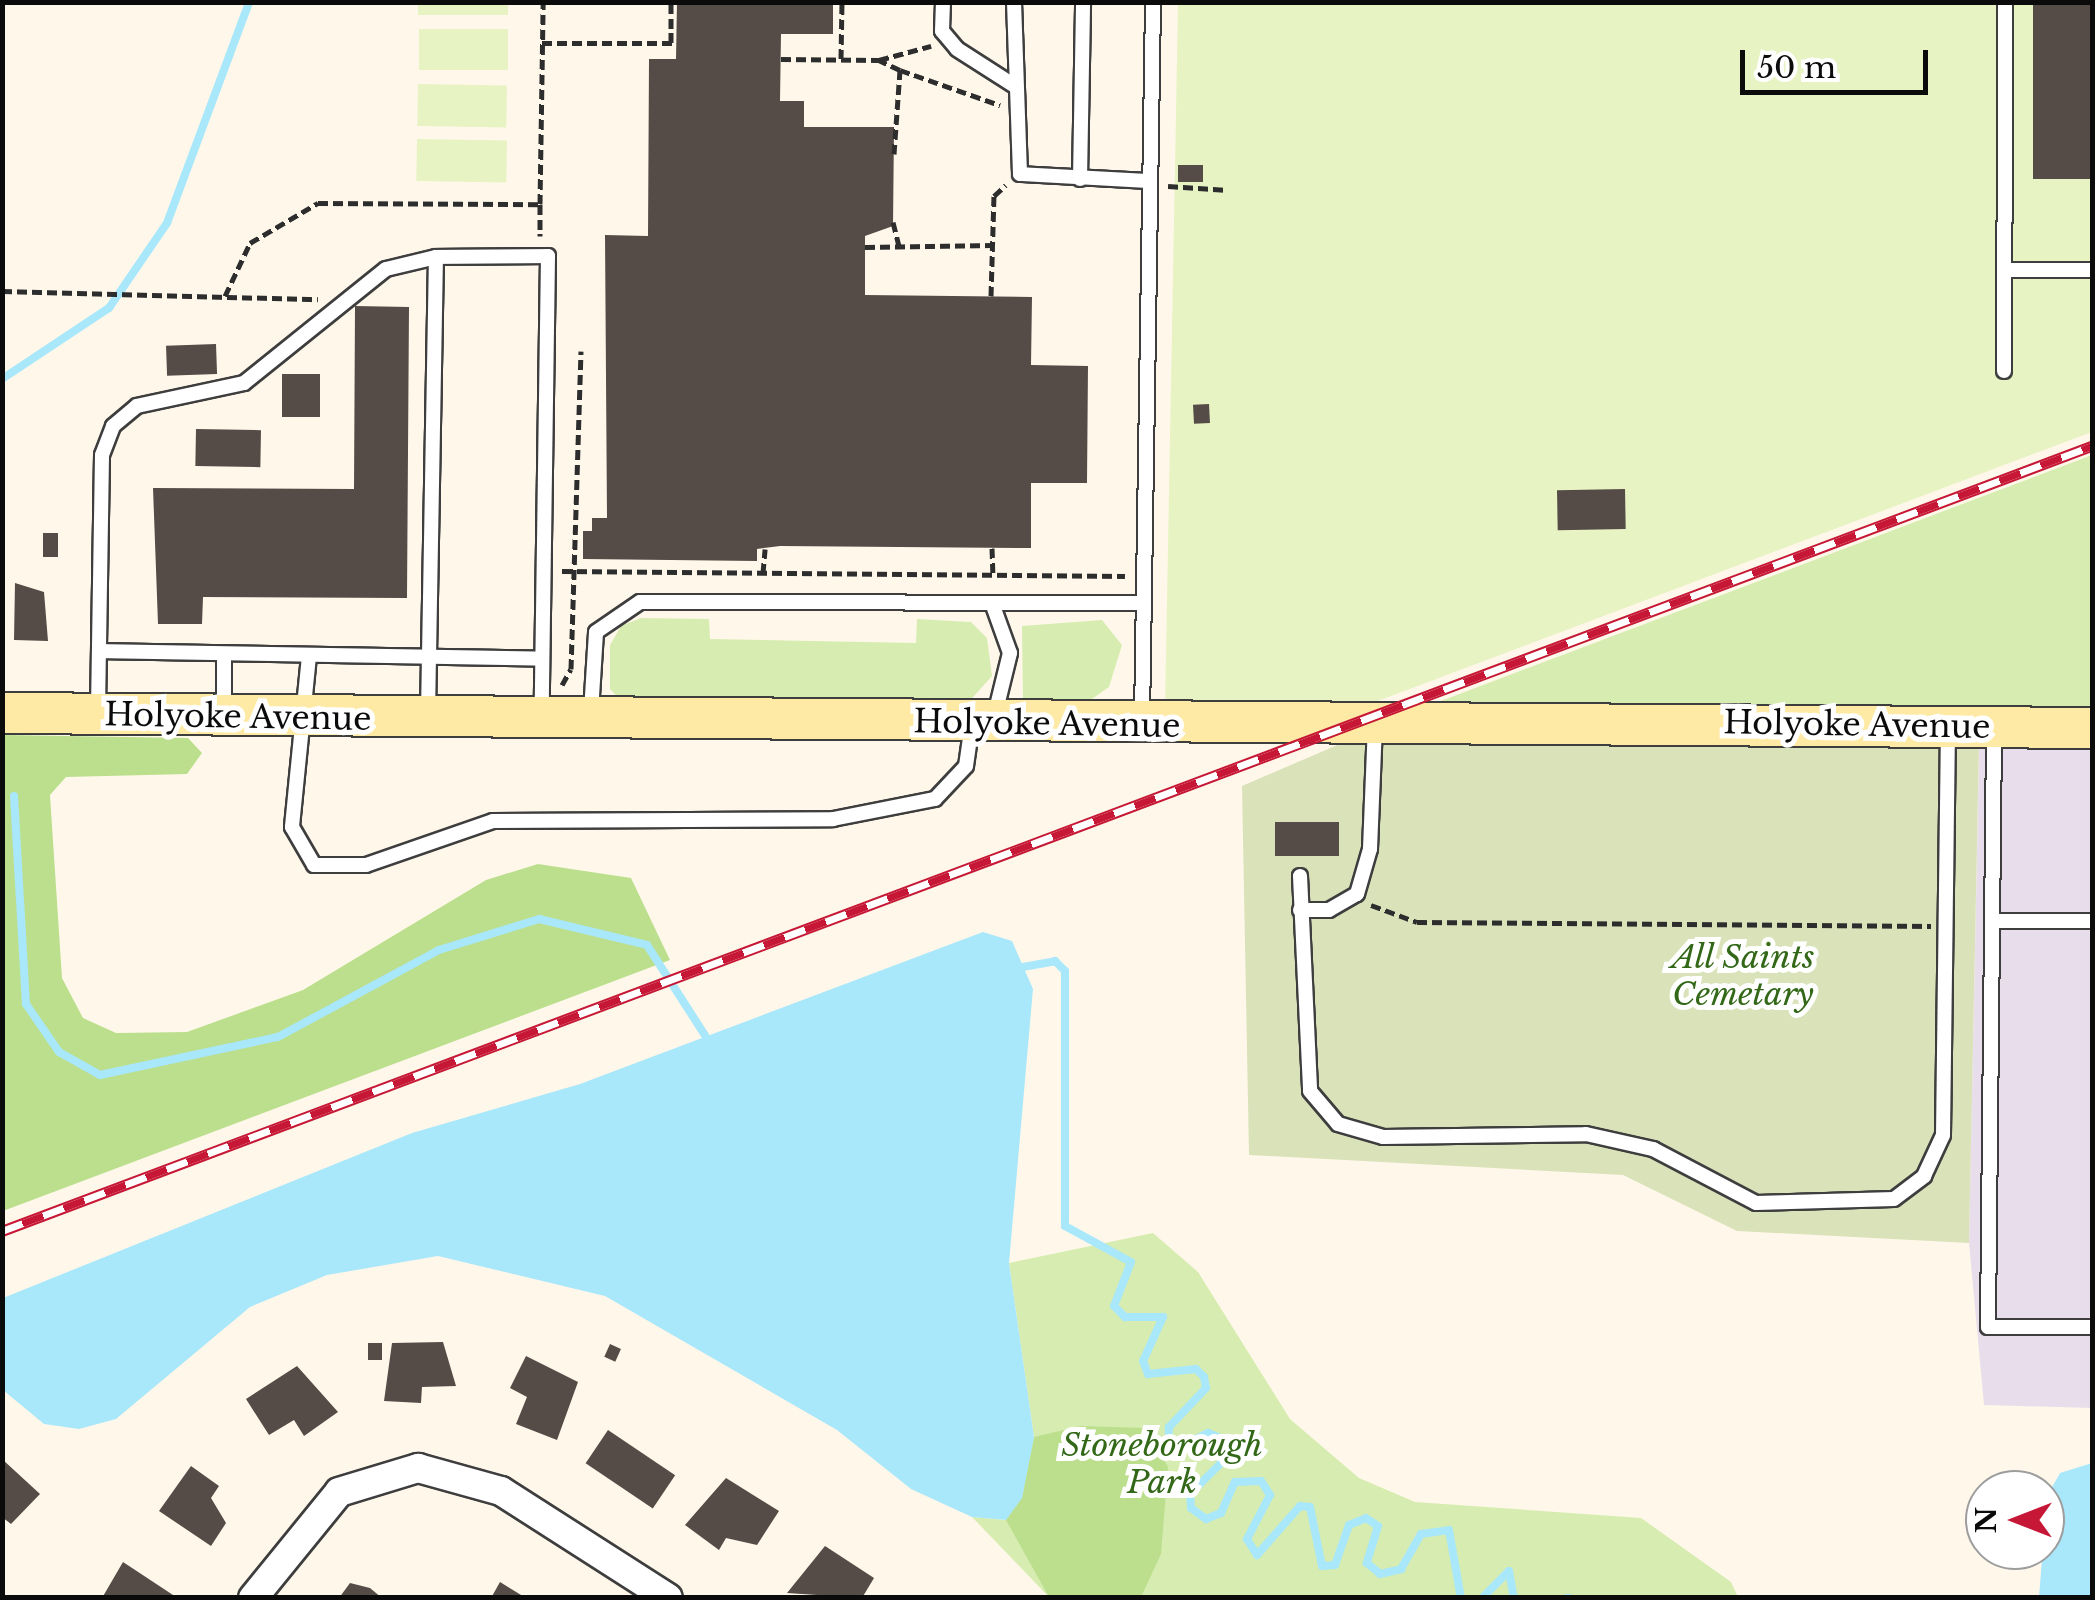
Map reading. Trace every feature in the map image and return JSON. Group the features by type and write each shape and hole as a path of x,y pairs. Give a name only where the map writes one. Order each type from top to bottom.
{"street":[{"name":"Holyoke Avenue","path":"2,713 428,718 542,708 590,720 2092,728"},
{"path":"253,1598 327,1502 364,1479 418,1468 501,1491 668,1598"}],"lane":[{"path":"943,2 951,41 1013,85"},
{"path":"1014,2 1013,106 1020,174 1150,182"},
{"path":"1080,179 1083,2"},
{"path":"1142,725 1153,2"},
{"path":"2004,370 2005,2"},
{"path":"98,715 102,651 102,454 112,426 137,406 244,383 341,300 386,269 436,257 548,256 542,708"},
{"path":"428,718 436,257"},
{"path":"2004,270 2092,270"},
{"path":"590,720 596,632 640,602 1144,603"},
{"path":"309,656 307,717 292,827 314,865 366,865 493,821 833,819 935,800 966,766 1010,653 992,603"},
{"path":"102,651 542,659"},
{"path":"224,654 224,716"},
{"path":"1300,876 1310,1090 1338,1124 1382,1137 1586,1134 1654,1149 1756,1203 1894,1199 1924,1176 1943,1134 1948,726"},
{"path":"1300,910 1329,910 1357,894 1370,848 1375,727"},
{"path":"1994,727 1988,1327 2092,1327"},
{"path":"1992,921 2092,921"}],"path":[{"path":"540,256 543,2"},
{"path":"542,43 674,44 671,2"},
{"path":"841,60 842,2"},
{"path":"781,58 879,60 951,41"},
{"path":"879,60 980,106 1013,106"},
{"path":"894,154 900,70"},
{"path":"991,296 994,196 1020,174"},
{"path":"1150,182 1228,190"},
{"path":"225,296 250,243 318,202 540,204"},
{"path":"894,222 899,246"},
{"path":"865,247 994,245"},
{"path":"2,291 341,300"},
{"path":"542,708 571,669 571,570 581,351"},
{"path":"992,548 993,575"},
{"path":"763,572 765,549"},
{"path":"544,572 1144,576"},
{"path":"1357,894 1384,915 1417,922 1946,926"}],"shaded area":[{"path":"1980,705 2092,707 2092,1408 1984,1405 1969,1243"}],"green space":[{"path":"418,3 508,3 508,15 418,15"},
{"path":"1178,3 2092,3 2092,432 1362,707 1165,709"},
{"path":"419,29 508,29 508,70 419,70"},
{"path":"418,84 507,86 506,128 417,126"},
{"path":"417,139 507,141 506,183 416,181"},
{"path":"2092,455 2092,707 1425,707"},
{"path":"641,618 709,619 710,639 916,643 917,619 971,622 987,638 992,676 966,705 621,701 610,689 610,645 621,626"},
{"path":"1102,620 1122,645 1109,687 1082,706 1023,703 1022,626"},
{"path":"3,735 188,738 202,753 187,774 66,777 50,795 62,978 83,1018 116,1033 187,1032 303,990 486,880 538,864 631,878 670,960 3,1211"},
{"name":"All Saints Cemetary","path":"1342,743 1979,745 1969,1243 1737,1231 1623,1175 1249,1155 1242,786"},
{"name":"Stoneborough Park","path":"1153,1233 1198,1272 1290,1419 1359,1478 1415,1502 1641,1518 1731,1582 1738,1597 1049,1597 972,1517 1006,1520 1034,1437 1009,1263"},
{"path":"1081,1426 1146,1428 1168,1467 1161,1554 1141,1597 1049,1597 1006,1520 1022,1498 1034,1437"}],"water":[{"path":"983,932 1012,941 1033,989 1009,1263 1034,1437 1022,1498 1006,1520 972,1517 911,1489 837,1430 605,1296 438,1256 327,1275 250,1307 116,1419 79,1429 44,1424 3,1390 3,1298 412,1133 580,1084"},
{"path":"2092,1463 2092,1597 2039,1597 2041,1570 2065,1570 2065,1471"}],"building":[{"path":"677,2 833,2 833,34 781,34 780,101 804,101 804,127 894,127 893,226 865,236 865,295 1032,297 1031,365 1088,366 1087,483 1031,483 1031,548 780,546 757,549 757,561 583,559 583,531 592,531 592,518 607,518 605,235 648,236 649,59 676,59"},
{"path":"2033,2 2092,2 2092,179 2033,179"},
{"path":"1178,165 1203,165 1203,182 1178,182"},
{"path":"355,306 409,307 407,598 203,597 202,624 158,624 153,488 354,489"},
{"path":"216,344 217,374 167,376 166,346"},
{"path":"282,374 320,374 320,417 282,417"},
{"path":"1209,404 1210,423 1194,424 1193,405"},
{"path":"196,429 261,430 260,467 195,466"},
{"path":"1625,489 1626,529 1558,530 1557,490"},
{"path":"43,533 58,533 58,557 43,557"},
{"path":"15,583 44,592 48,641 14,640"},
{"path":"1275,822 1339,822 1339,856 1275,856"},
{"path":"443,1342 456,1386 422,1387 421,1403 384,1401 392,1343"},
{"path":"368,1343 382,1343 382,1360 368,1360"},
{"path":"610,1344 621,1349 615,1362 604,1357"},
{"path":"526,1356 578,1382 557,1440 516,1424 527,1397 510,1388"},
{"path":"297,1366 338,1412 304,1436 294,1420 269,1435 246,1399"},
{"path":"608,1430 675,1475 653,1508 586,1463"},
{"path":"2,1459 40,1494 11,1524 2,1517"},
{"path":"191,1466 219,1486 211,1498 226,1523 211,1546 159,1511"},
{"path":"726,1478 779,1511 757,1545 726,1538 719,1550 685,1525"},
{"path":"825,1546 874,1578 862,1598 787,1593"},
{"path":"123,1562 173,1595 172,1598 102,1598"},
{"path":"500,1582 526,1598 491,1598"},
{"path":"350,1583 370,1588 382,1598 339,1598"}],"waterway":[{"path":"2,379 109,308 167,223 249,2"},
{"path":"14,796 26,1004 59,1052 100,1075 278,1037 439,950 539,919 647,945 706,1037"},
{"path":"1017,968 1055,961 1065,971 1065,1226 1131,1262 1114,1306 1125,1317 1163,1317 1143,1361 1148,1374 1196,1369 1204,1377 1206,1388 1169,1427 1168,1453 1208,1433 1225,1440 1229,1455 1190,1494 1191,1508 1206,1519 1221,1513 1235,1482 1261,1481 1270,1495 1247,1539 1257,1555 1300,1506 1310,1507 1322,1566 1335,1565 1349,1525 1366,1518 1378,1526 1367,1563 1380,1574 1401,1569 1421,1534 1449,1530 1461,1598"},
{"path":"1482,1598 1509,1571 1514,1598"}],"railway":[{"path":"2,1231 2092,446"}]}
